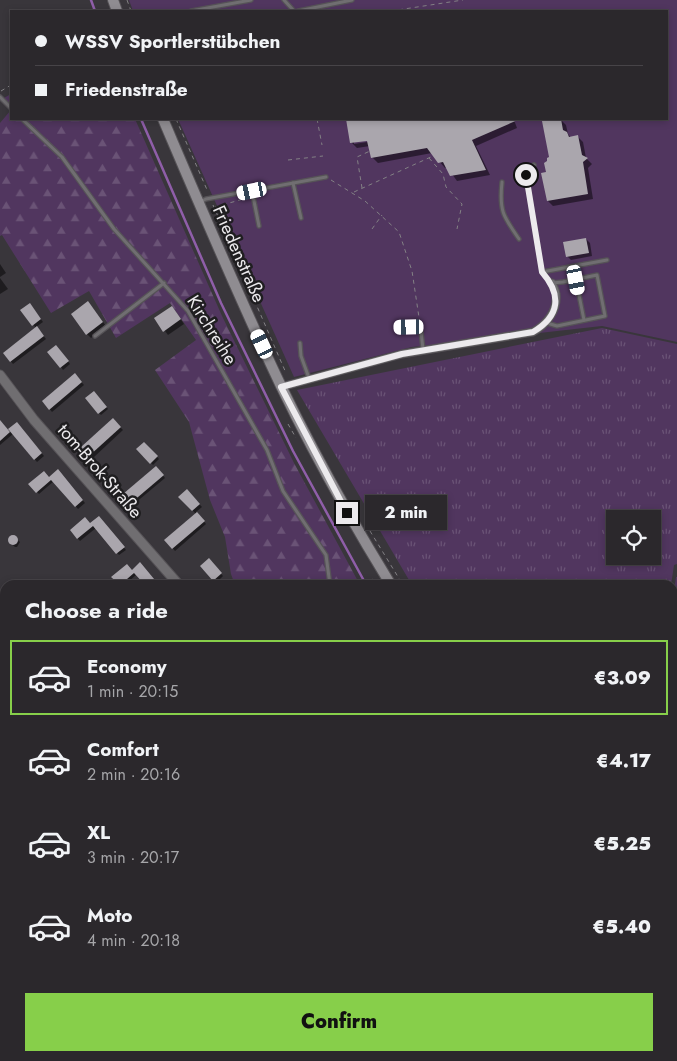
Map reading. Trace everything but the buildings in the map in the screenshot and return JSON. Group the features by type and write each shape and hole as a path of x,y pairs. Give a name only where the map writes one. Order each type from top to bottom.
{"main road":[{"name":"Friedenstraße","path":"162,120 198,203 284,385 347,513 388,580"}],"street":[{"path":"284,385 402,354 533,332 547,323 554,307 556,294 552,283"},
{"name":"tom-Brok-Straße","path":"0,376 34,420 175,580"}],"lane":[{"path":"196,10 251,0"},
{"path":"284,0 293,10"},
{"path":"303,10 352,0"},
{"path":"0,97 10,107"},
{"name":"Kirchreihe","path":"23,120 62,157 114,229 188,311 266,450 283,491 326,556 329,580"},
{"path":"534,165 526,175 542,272 552,283 597,275 605,316 557,326 547,323"},
{"path":"198,203 211,198 326,177"},
{"path":"502,182 500,201 504,216 519,239"},
{"path":"293,183 301,218"},
{"path":"252,191 259,226"},
{"path":"542,272 607,260"},
{"path":"576,280 584,320"},
{"path":"95,336 164,283"},
{"path":"397,327 409,327 421,332 423,350"},
{"path":"300,343 301,356 309,379"}],"path":[{"path":"398,10 463,0"},
{"path":"176,120 286,372 284,385"},
{"path":"316,120 322,145"},
{"path":"362,188 357,157 370,151"},
{"path":"288,160 323,156"},
{"path":"353,192 433,156"},
{"path":"429,158 443,174 446,187 462,204 456,229"},
{"path":"326,177 353,192 400,232 412,271 421,332"},
{"path":"209,208 246,200 252,191"},
{"path":"372,229 382,215"},
{"path":"368,527 400,580"},
{"path":"371,580 375,578"}],"green space":[{"path":"129,0 677,0 677,342 602,326 412,347 294,377 178,120 668,120 668,10 133,10"},
{"path":"10,95 10,108 4,98"},
{"path":"10,111 10,120 135,120 222,316 294,463 357,580 233,580 225,537 210,500 189,422 155,370 196,340 170,303 116,338 89,291 51,313 2,235 0,236 0,123"},
{"path":"602,328 677,344 677,564 674,565 672,580 409,580 297,390"}],"waterway":[{"path":"91,0 95,10"},
{"path":"141,120 221,303 293,451 363,579"}],"route":[{"path":"347,513 281,387 402,354 533,332 547,323 554,307 556,294 552,283 542,272 526,175"}]}
